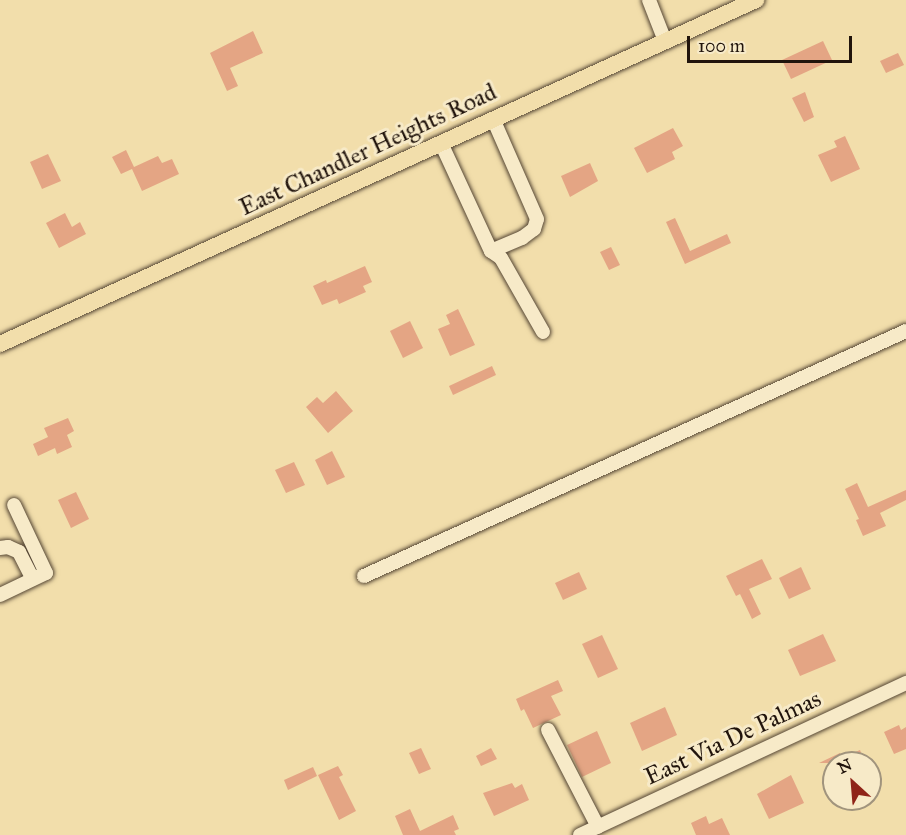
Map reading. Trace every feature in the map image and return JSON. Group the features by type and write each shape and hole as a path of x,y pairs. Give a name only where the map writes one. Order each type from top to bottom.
{"main road":[{"name":"East Chandler Heights Road","path":"0,344 751,1"}],"street":[{"path":"649,0 665,41"},
{"path":"491,251 522,238 534,229 537,219 493,119"},
{"path":"441,143 491,251 501,258 543,332"},
{"path":"364,576 906,331"},
{"path":"0,596 46,573 14,505"},
{"path":"3,549 19,552 33,579"},
{"name":"East Via De Palmas","path":"580,835 906,682"},
{"path":"548,730 598,826"}],"building":[{"path":"253,31 263,53 230,68 238,86 227,91 210,53"},
{"path":"823,41 832,60 791,79 782,60"},
{"path":"898,53 904,65 886,73 880,61"},
{"path":"805,92 814,117 804,122 792,98"},
{"path":"673,128 683,146 672,152 675,159 647,173 634,148"},
{"path":"845,136 860,169 831,182 818,155 837,147 834,141"},
{"path":"126,150 134,167 158,156 162,163 172,159 179,174 142,191 132,169 121,174 112,157"},
{"path":"48,154 61,181 42,189 30,162"},
{"path":"590,163 598,181 570,197 561,176"},
{"path":"65,213 72,227 80,222 86,234 59,248 46,223"},
{"path":"675,218 690,251 727,234 731,243 685,264 666,222"},
{"path":"611,247 620,265 609,270 600,252"},
{"path":"365,266 372,282 363,286 366,292 339,304 337,299 322,305 313,286 326,280 327,283"},
{"path":"458,309 475,345 450,356 438,329 450,324 446,315"},
{"path":"410,321 423,348 403,358 390,331"},
{"path":"492,366 496,375 453,395 449,386"},
{"path":"336,391 353,411 328,433 306,407 317,397 323,403"},
{"path":"68,418 74,431 67,435 72,447 57,454 55,448 38,456 33,444 48,437 44,428"},
{"path":"332,451 345,477 327,485 315,460"},
{"path":"294,462 305,485 286,493 275,470"},
{"path":"857,483 868,507 906,490 906,500 880,513 886,526 863,536 856,520 859,519 845,489"},
{"path":"76,492 89,519 71,528 58,500"},
{"path":"762,559 772,579 749,589 761,614 752,619 740,594 736,596 726,576"},
{"path":"801,567 811,589 789,599 779,578"},
{"path":"579,572 587,589 563,600 555,583"},
{"path":"823,634 836,661 800,676 788,650"},
{"path":"602,635 618,669 598,678 582,644"},
{"path":"558,680 563,691 551,696 561,715 533,728 524,709 521,711 516,699"},
{"path":"665,707 677,735 642,751 630,723"},
{"path":"899,725 901,730 906,727 906,749 894,754 884,732"},
{"path":"597,731 611,763 582,777 567,745"},
{"path":"421,748 431,769 419,774 409,753"},
{"path":"491,748 497,759 481,766 476,756"},
{"path":"338,766 343,775 339,777 356,811 339,820 318,775"},
{"path":"313,767 317,776 288,790 284,780"},
{"path":"791,775 804,803 769,819 757,794"},
{"path":"512,783 515,788 522,784 529,800 494,816 483,793"},
{"path":"410,809 420,831 453,815 459,829 454,831 456,835 403,835 395,816"},
{"path":"706,816 709,824 722,818 730,835 696,835 691,823"}]}
